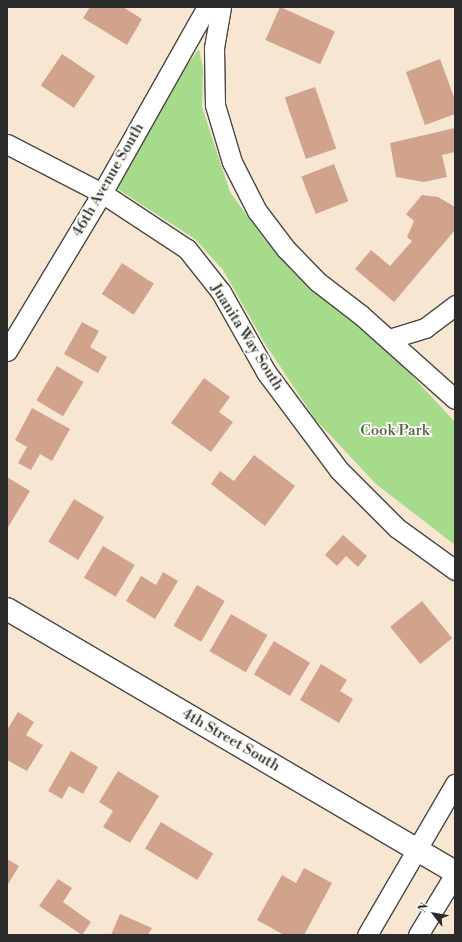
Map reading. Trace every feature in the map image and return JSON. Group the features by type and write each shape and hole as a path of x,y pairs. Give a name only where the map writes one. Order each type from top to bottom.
{"street":[{"name":"46th Avenue South","path":"7,351 102,192 207,7"},
{"path":"221,7 214,48 215,105 232,162 257,211 286,249 318,282 389,339 455,399"},
{"name":"Juanita Way South","path":"7,144 102,192 187,249 221,292 266,372 339,470 397,528 455,570"},
{"path":"389,339 425,328 455,305"},
{"name":"4th Street South","path":"7,609 418,849 455,873"},
{"path":"367,935 455,784"},
{"path":"418,935 455,873"}],"green space":[{"name":"Cook Park","path":"199,49 203,68 202,107 230,192 264,239 294,273 345,311 391,353 455,422 455,545 376,484 315,419 264,342 223,270 195,239 116,188 184,69"}],"building":[{"path":"90,7 123,7 142,19 127,45 83,18"},
{"path":"280,7 335,31 320,64 265,40"},
{"path":"62,54 95,76 74,108 41,86"},
{"path":"440,59 455,100 455,114 425,125 406,72"},
{"path":"315,87 336,148 306,159 285,97"},
{"path":"455,128 455,152 442,155 447,177 424,182 396,177 390,143"},
{"path":"334,164 348,201 316,214 301,177"},
{"path":"422,195 438,197 455,207 455,230 394,302 355,269 371,250 390,266 412,241 407,237 414,221 406,214"},
{"path":"122,263 154,284 134,315 102,294"},
{"path":"82,322 99,331 90,347 107,357 98,373 64,354"},
{"path":"57,366 84,382 63,416 36,400"},
{"path":"204,378 230,397 219,412 233,422 211,452 171,423"},
{"path":"32,408 70,429 52,461 40,454 31,470 18,463 27,447 15,440"},
{"path":"254,455 295,486 265,526 211,484 220,471 234,481"},
{"path":"7,477 30,491 7,529"},
{"path":"74,499 104,517 78,560 48,542"},
{"path":"343,535 367,556 358,567 346,556 337,566 325,555"},
{"path":"103,546 135,565 116,597 84,578"},
{"path":"163,572 178,581 155,619 126,601 141,576 156,585"},
{"path":"197,585 225,601 201,642 174,626"},
{"path":"422,601 452,638 420,664 390,627"},
{"path":"231,614 267,635 246,672 210,651"},
{"path":"274,641 310,663 290,696 254,674"},
{"path":"321,664 347,680 340,691 353,699 339,723 300,700"},
{"path":"18,712 34,722 26,735 43,745 27,771 7,760 7,730"},
{"path":"71,751 98,767 83,794 69,786 62,799 48,791"},
{"path":"118,771 159,796 130,843 103,827 113,811 99,802"},
{"path":"161,822 213,853 197,880 145,849"},
{"path":"7,859 19,866 7,886"},
{"path":"304,868 332,883 304,935 284,935 257,920 282,875 296,883"},
{"path":"58,879 72,888 63,902 91,922 82,935 39,906"},
{"path":"120,914 152,928 148,935 111,935"}]}
